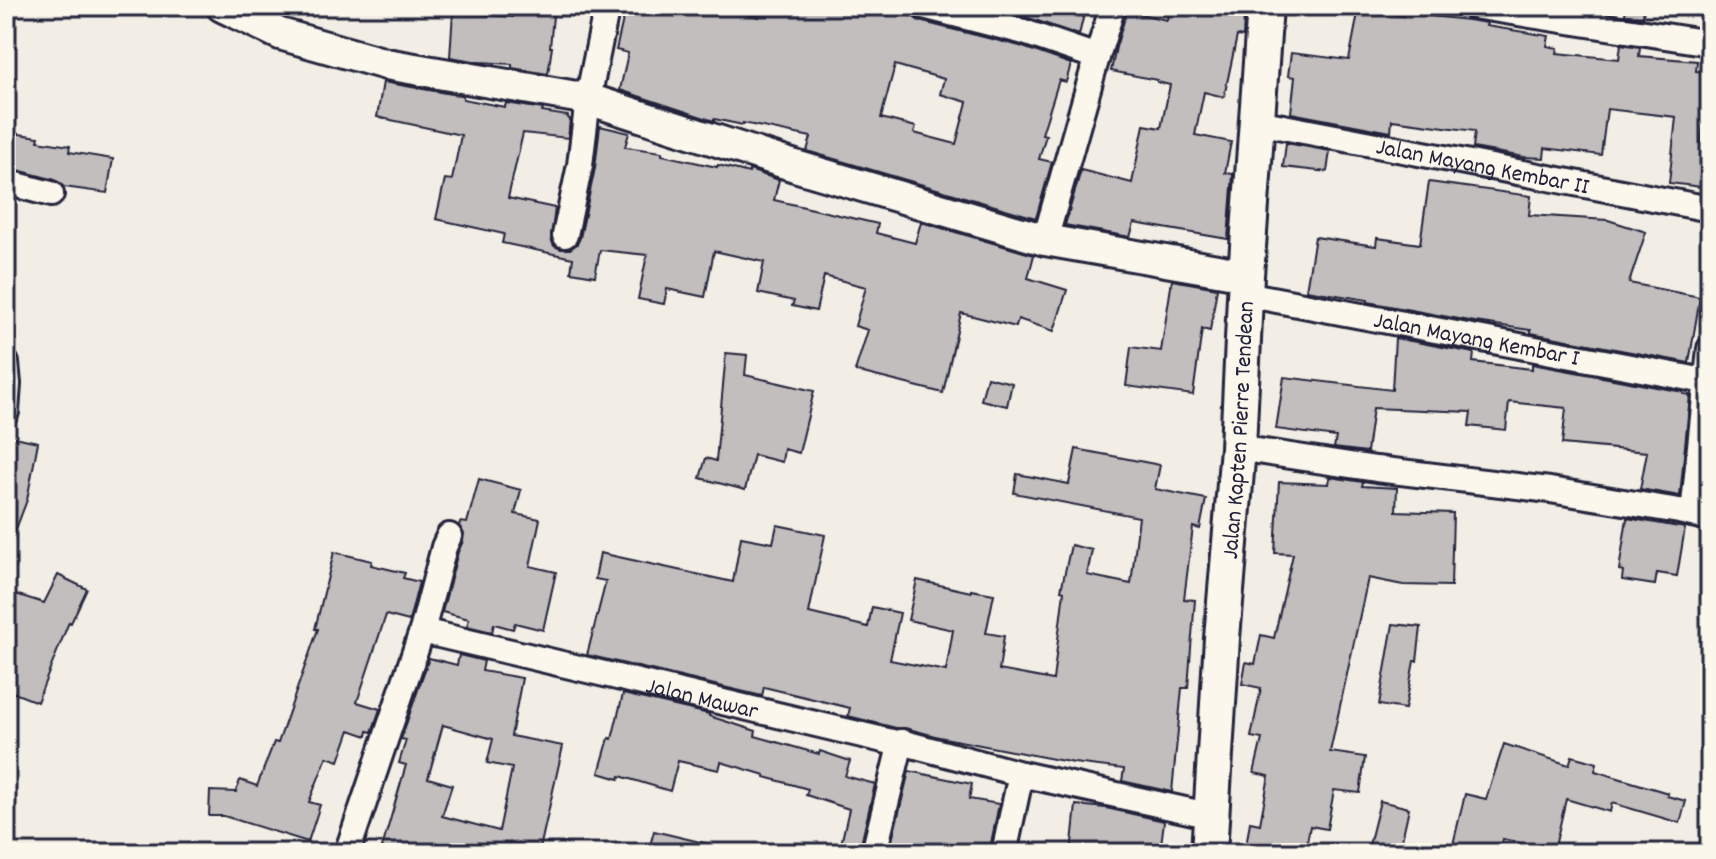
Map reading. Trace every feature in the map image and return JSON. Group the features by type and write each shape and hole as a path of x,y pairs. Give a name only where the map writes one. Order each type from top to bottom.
{"main road":[{"name":"Jalan Kapten Pierre Tendean","path":"1209,853 1265,6"}],"street":[{"path":"222,6 280,34 386,64 588,99 795,166 1045,240 1246,284"},
{"path":"565,235 607,6"},
{"path":"923,6 1024,32 1097,57"},
{"path":"1045,240 1113,6"},
{"path":"1473,6 1710,43"},
{"name":"Jalan Mayang Kembar II","path":"1257,122 1710,209"},
{"path":"6,182 51,194"},
{"name":"Jalan Mayang Kembar I","path":"1246,284 1708,382"},
{"path":"1238,448 1376,469 1550,490 1702,516 1710,349"},
{"path":"6,363 6,412"},
{"path":"347,853 422,631 449,536"},
{"name":"Jalan Mawar","path":"422,631 901,742 1021,774 1212,816"},
{"path":"874,853 901,742"},
{"path":"1004,853 1021,774"}],"building":[{"path":"514,6 554,6 548,74 512,68 512,64 450,57 453,12 513,17"},
{"path":"626,6 715,6 759,17 761,6 850,6 883,14 884,9 912,16 919,21 1020,46 1071,64 1066,82 1059,80 1042,134 1046,135 1039,159 1052,162 1036,218 807,151 811,137 743,123 714,121 620,90 628,53 616,50","holes":["895,65 944,79 940,94 967,102 956,144 914,133 916,127 881,118"]},
{"path":"983,6 1086,6 1079,35"},
{"path":"1169,6 1192,6 1244,16 1243,37 1237,36 1224,97 1204,92 1195,135 1231,142 1225,173 1233,174 1228,239 1134,223 1130,237 1065,225 1081,170 1132,183 1144,125 1161,128 1170,85 1111,71 1127,11 1167,20"},
{"path":"1626,6 1644,6 1643,17 1625,15"},
{"path":"1359,8 1403,16 1403,13 1468,20 1549,36 1547,46 1558,48 1557,53 1619,59 1621,44 1640,47 1639,56 1697,61 1696,71 1710,72 1710,101 1706,100 1701,142 1710,143 1710,188 1669,183 1676,117 1607,109 1601,155 1545,148 1544,158 1473,148 1475,131 1392,120 1391,132 1291,113 1295,77 1288,76 1291,53 1349,60"},
{"path":"383,82 505,107 506,103 568,116 568,138 523,133 508,198 555,208 551,239 554,246 561,249 570,249 580,238 595,168 600,126 629,133 625,147 662,152 662,155 749,173 749,170 779,180 774,200 878,224 876,233 915,243 921,222 1034,255 1028,278 1067,290 1054,331 1018,319 1016,327 961,313 943,393 855,371 868,330 855,326 866,287 824,276 816,311 792,306 794,301 758,293 764,262 714,251 705,297 667,289 664,304 638,299 647,255 600,250 595,276 571,272 573,258 502,243 504,234 436,219 445,179 452,180 461,135 377,117"},
{"path":"6,132 70,146 69,152 113,159 107,193 64,187 55,180 6,167"},
{"path":"1286,143 1330,151 1327,172 1283,167"},
{"path":"1429,182 1531,196 1529,215 1608,220 1646,232 1629,283 1700,297 1689,363 1531,333 1531,330 1306,290 1315,237 1376,246 1377,238 1420,244"},
{"path":"1172,280 1217,288 1210,331 1202,329 1193,395 1126,386 1131,347 1161,351"},
{"path":"1395,338 1474,353 1473,362 1532,369 1532,364 1690,395 1680,496 1640,489 1647,452 1562,444 1566,408 1509,402 1506,430 1469,426 1471,412 1373,408 1367,452 1334,448 1336,437 1276,429 1284,377 1392,390"},
{"path":"726,353 747,355 745,375 814,391 799,453 784,449 782,462 754,455 745,490 700,478 706,458 716,461"},
{"path":"987,377 1012,383 1007,406 981,400"},
{"path":"10,436 38,442 27,500 6,550 6,454"},
{"path":"1076,449 1160,465 1155,489 1206,499 1200,529 1193,527 1184,599 1195,600 1188,688 1182,688 1172,792 1122,781 1124,769 1074,763 896,728 848,716 850,708 764,687 762,696 587,655 606,581 595,579 600,553 733,582 741,537 773,543 777,525 825,535 809,613 868,627 872,607 900,613 890,660 946,671 953,630 908,620 917,580 994,594 986,633 1004,636 999,670 1053,680 1064,591 1061,590 1071,545 1092,550 1087,575 1131,584 1139,517 1014,493 1017,474 1069,484"},
{"path":"1330,477 1363,482 1362,486 1397,488 1396,511 1453,513 1451,586 1403,585 1368,578 1330,752 1365,757 1360,793 1334,790 1327,829 1310,826 1305,853 1286,853 1246,846 1250,822 1260,824 1269,776 1254,773 1262,739 1251,737 1261,688 1242,684 1246,662 1255,664 1261,635 1274,638 1293,554 1275,553 1279,482 1329,484"},
{"path":"479,479 521,490 515,514 540,519 530,566 556,572 543,630 515,623 513,629 494,624 492,632 467,626 469,619 442,612 463,541 460,522 467,523"},
{"path":"1627,518 1685,528 1677,576 1657,573 1655,585 1622,580 1623,571 1619,570"},
{"path":"334,552 372,561 371,565 405,573 403,578 419,582 409,621 386,615 357,702 380,709 372,732 368,731 367,736 350,730 339,761 327,757 309,802 320,805 308,842 224,816 209,816 210,791 236,792 240,780 257,786 274,742 278,743 318,629 315,629"},
{"path":"58,575 87,589 69,622 37,702 9,691 13,680 6,678 6,591 44,603"},
{"path":"1393,624 1421,627 1417,661 1414,661 1405,709 1379,705"},
{"path":"459,655 484,661 482,671 522,678 511,736 563,746 539,853 400,853 382,848 406,765 399,763 406,740 401,739 429,658 457,665","holes":["443,725 493,739 487,763 512,768 499,831 442,816 452,785 428,778"]},
{"path":"623,694 709,714 756,731 755,736 850,761 845,776 875,784 859,853 839,853 849,809 806,795 808,789 765,775 721,762 719,770 678,761 670,791 599,773 609,738 612,739"},
{"path":"1504,744 1569,765 1572,756 1597,763 1595,771 1686,801 1680,823 1612,803 1610,812 1566,799 1554,851 1503,839 1500,853 1451,853 1465,794 1486,799"},
{"path":"909,771 972,784 969,799 999,804 989,853 973,850 972,853 889,853"},
{"path":"1380,801 1409,808 1399,853 1368,849"},
{"path":"1076,805 1106,808 1164,821 1160,853 1071,853"},
{"path":"654,831 713,845 712,853 648,853"}]}
